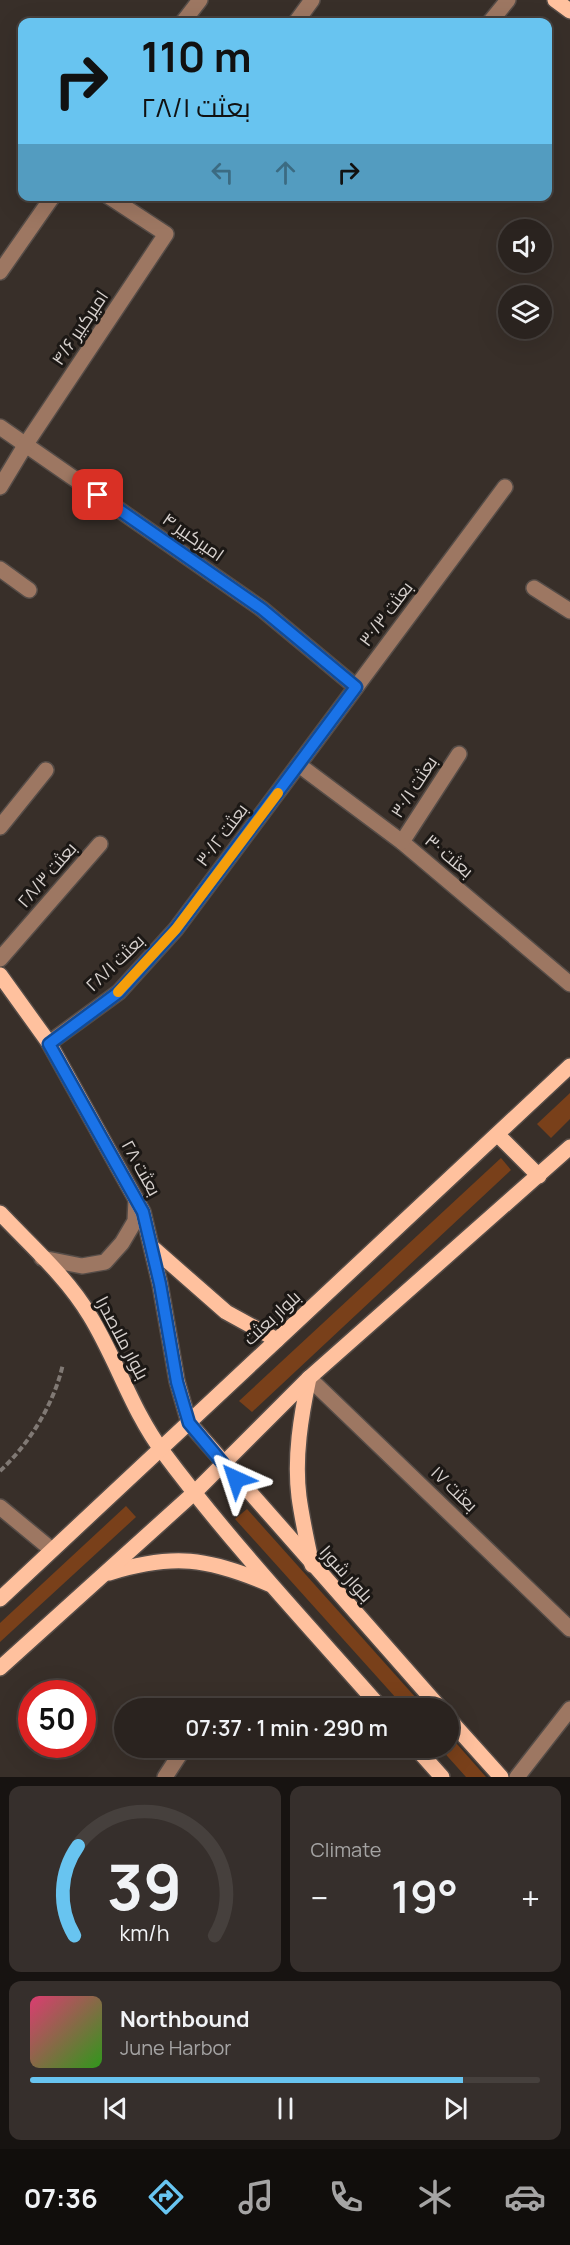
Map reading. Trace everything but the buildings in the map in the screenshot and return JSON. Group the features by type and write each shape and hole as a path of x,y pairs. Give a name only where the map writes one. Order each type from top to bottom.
{"main road":[{"path":"555,0 570,11"},
{"name":"بعثت ۲۸","path":"0,975 49,1044 143,1212 153,1248 177,1382 189,1423 223,1465"},
{"name":"بلوار بعثت","path":"0,1599 161,1451 570,1066"},
{"path":"498,1135 539,1176"},
{"path":"0,1668 195,1492 309,1378 570,1147"},
{"name":"بلوار ملاصدرا","path":"0,1214 70,1288 90,1315 138,1412 161,1451 195,1492"},
{"path":"153,1248 226,1312 278,1340"},
{"path":"309,1378 301,1414 297,1473 312,1564"},
{"name":"بلوار شورا","path":"223,1465 431,1698"},
{"path":"195,1492 372,1698"},
{"path":"104,1574 142,1563 183,1560 230,1567 273,1585"},
{"path":"459,1730 501,1777"},
{"path":"425,1758 442,1777"}],"street":[{"path":"186,18 200,0"},
{"path":"299,18 312,0"},
{"path":"493,18 508,0"},
{"path":"0,272 50,201"},
{"name":"امیرکبیر ۴/۶","path":"0,487 26,444 166,234 116,201"},
{"name":"امیرکبیر ۴","path":"0,427 262,609 356,687"},
{"name":"بعثت ۳۰/۳","path":"299,765 505,487"},
{"path":"0,569 29,590"},
{"path":"534,588 570,611"},
{"name":"بعثت ۳۰/۱","path":"402,842 459,754"},
{"name":"بعثت ۳۰","path":"299,765 402,842 570,984"},
{"name":"بعثت ۳۰/۲","path":"176,929 299,765"},
{"path":"0,827 46,770"},
{"name":"بعثت ۲۸/۳","path":"0,958 100,844"},
{"name":"بعثت ۲۸/۱","path":"49,1044 119,992 176,929"},
{"path":"42,1258 82,1266 105,1262 122,1243 135,1221 136,1198"},
{"name":"بعثت ۱۷","path":"309,1378 570,1629"},
{"path":"3,1510 52,1550"},
{"path":"517,1777 570,1709"},
{"path":"165,1777 177,1758"}],"path":[{"path":"0,1471 18,1454 41,1418 58,1385 63,1364"}],"shaded area":[{"path":"570,1093 570,1119 551,1138 537,1124"},
{"path":"501,1158 511,1170 252,1412 239,1401"},
{"path":"126,1506 136,1517 0,1642 0,1623"},
{"path":"247,1509 416,1698 396,1698 235,1519"},
{"path":"459,1746 486,1777 466,1777 449,1758 459,1758"}],"slow traffic":[{"path":"118,992 176,929 278,793"}],"route":[{"path":"98,495 262,609 356,687 176,929 119,992 49,1044 143,1212 153,1248 177,1382 189,1423 236,1479"}]}
